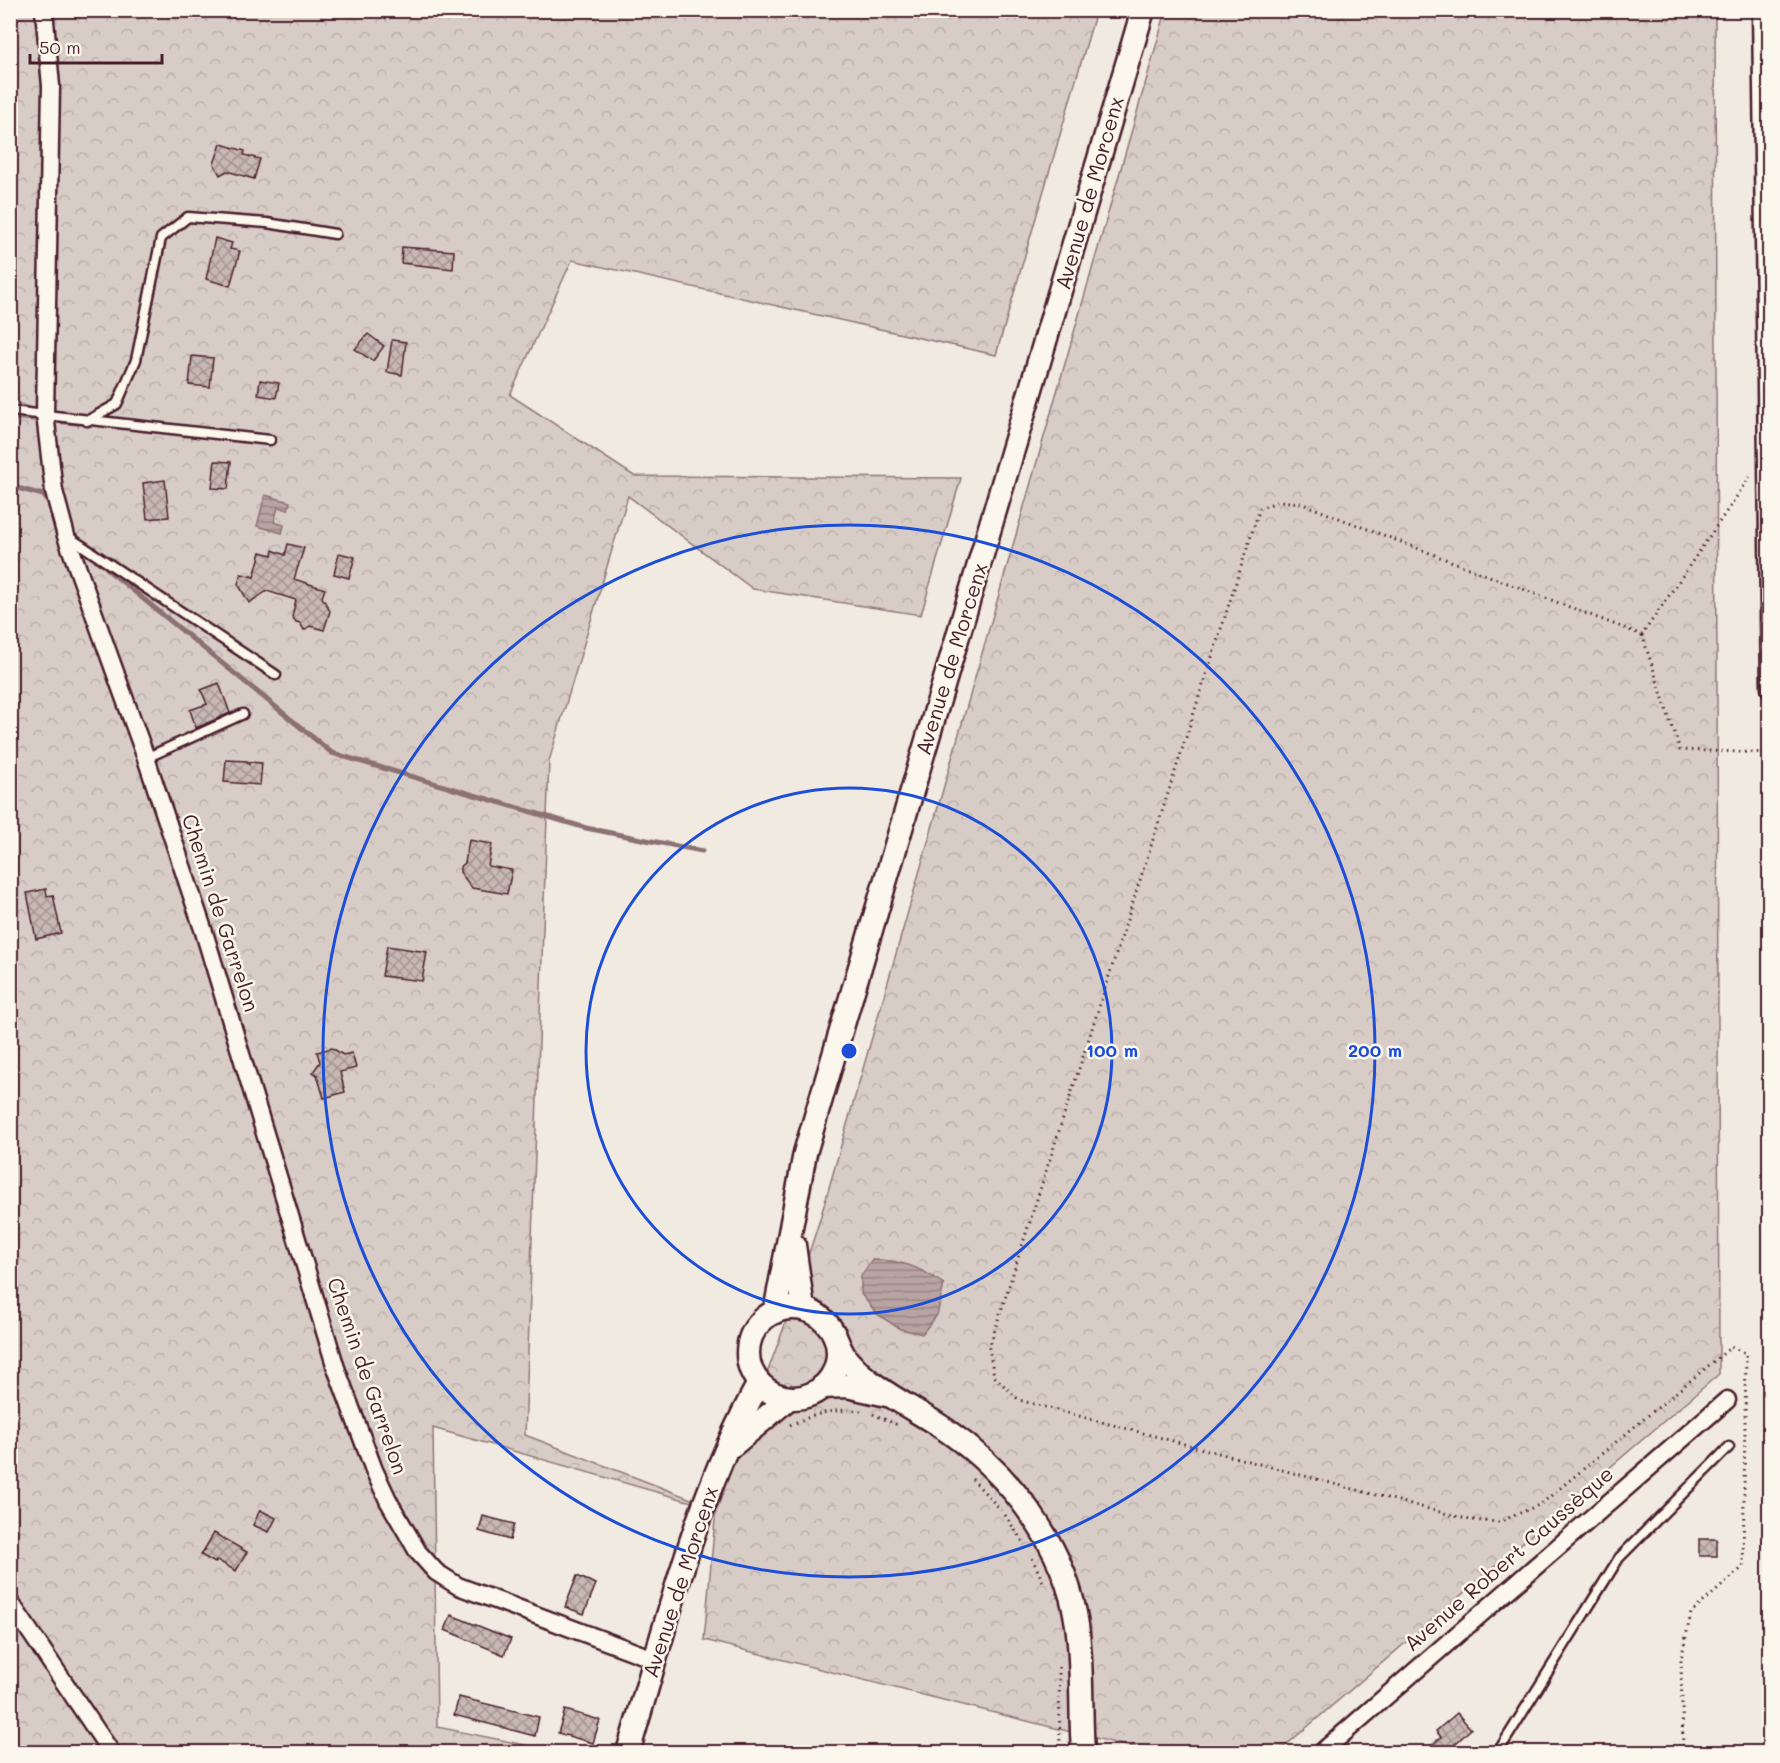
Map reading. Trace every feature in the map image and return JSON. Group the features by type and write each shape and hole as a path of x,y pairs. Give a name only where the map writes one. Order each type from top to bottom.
{"main road":[{"name":"Avenue de Morcenx","path":"775,1312 790,1222 805,1153 1143,10"},
{"path":"790,1222 803,1309"},
{"path":"892,1396 847,1386 822,1387 801,1397 789,1398 768,1390 759,1383 752,1371 749,1343 754,1330 763,1319 775,1312 789,1308 803,1309 826,1323 848,1361 892,1396 924,1415 984,1460 1009,1485 1052,1549 1070,1594 1077,1625 1083,1752"},
{"path":"822,1387 831,1376 837,1362 834,1334"},
{"name":"Avenue de Morcenx","path":"628,1752 697,1519 737,1423 759,1383"},
{"path":"725,1453 751,1427 789,1398"}],"street":[{"name":"Chemin de Garrelon","path":"44,10 51,86 45,414 54,491 66,536 146,758 204,932 336,1368 374,1470 389,1502 418,1552 436,1572 458,1586 656,1660"},
{"path":"1761,10 1770,689"},
{"name":"Avenue Robert Caussèque","path":"1322,1752 1726,1400"},
{"path":"10,1602 111,1752"}],"lane":[{"path":"87,421 117,404 136,360 161,238 188,217 267,223 334,234"},
{"path":"10,411 270,440"},
{"path":"66,536 276,675"},
{"path":"146,758 243,714"},
{"path":"1498,1752 1619,1558 1729,1447"}],"path":[{"path":"1642,635 1766,452"},
{"path":"1642,635 1300,503 1280,501 1260,508 989,1348 994,1376 1019,1400 1470,1520 1499,1522 1541,1504 1731,1347 1746,1353 1743,1567 1691,1613 1681,1660 1683,1752"},
{"path":"1642,635 1680,750 1770,753"},
{"path":"789,1426 818,1412 841,1409 869,1412 904,1429"},
{"path":"964,1471 1002,1511 1028,1549 1044,1584"},
{"path":"1059,1656 1060,1752"}],"green space":[{"path":"11,11 1096,11 996,355 572,260 510,395 634,476 961,478 921,615 753,589 628,496 549,761 525,1435 717,1509 794,1300 820,1219 1166,11 1715,11 1719,1374 1278,1752 1151,1752 704,1640 716,1509 433,1428 437,1727 535,1747 534,1752 11,1752 11,419 79,425 11,401"}],"shaded area":[{"path":"265,495 290,502 288,510 278,507 274,522 284,525 282,533 257,526"},
{"path":"872,1260 893,1261 910,1266 944,1284 937,1315 922,1334 900,1329 877,1314 861,1294 861,1276"}],"building":[{"path":"221,144 245,151 244,155 260,159 254,179 227,171 220,175 214,164"},
{"path":"215,238 232,243 230,249 240,251 230,286 206,279"},
{"path":"402,247 454,251 453,269 401,263"},
{"path":"368,334 384,346 373,361 355,349"},
{"path":"392,340 406,342 402,375 387,372"},
{"path":"192,356 213,358 210,387 189,385"},
{"path":"260,380 279,383 276,398 258,395"},
{"path":"215,461 231,462 228,489 212,488"},
{"path":"165,480 169,517 147,519 143,483"},
{"path":"288,544 304,548 294,579 325,589 322,597 330,611 324,630 310,626 304,630 300,623 296,622 292,617 296,600 267,591 249,603 238,584 241,574 254,577 261,552 272,555 273,550 285,555"},
{"path":"339,553 355,557 349,578 334,574"},
{"path":"219,683 230,713 196,728 190,710 207,704 201,690"},
{"path":"226,760 247,761 249,765 249,762 262,763 260,785 224,782"},
{"path":"469,840 492,844 488,866 512,870 507,894 472,888 460,872 460,867 465,863"},
{"path":"46,889 47,896 53,895 61,933 36,939 27,893"},
{"path":"387,946 427,952 422,981 382,976"},
{"path":"332,1048 343,1055 352,1053 356,1068 340,1072 345,1092 324,1098 317,1075 313,1072 320,1062 317,1052"},
{"path":"260,1510 276,1518 269,1532 253,1525"},
{"path":"483,1516 514,1524 510,1540 479,1531"},
{"path":"214,1533 247,1552 236,1571 217,1560 215,1563 201,1555"},
{"path":"1699,1539 1717,1539 1717,1556 1699,1556"},
{"path":"577,1576 596,1584 584,1614 565,1607"},
{"path":"451,1615 511,1639 504,1655 445,1630"},
{"path":"459,1697 539,1717 535,1736 454,1715"},
{"path":"565,1710 600,1720 593,1743 558,1733"},
{"path":"1457,1713 1471,1729 1453,1746 1458,1752 1424,1752 1441,1737 1436,1731"}],"waterway":[{"path":"10,486 43,495 49,502"},
{"path":"108,570 332,753 586,828 702,851"}]}
